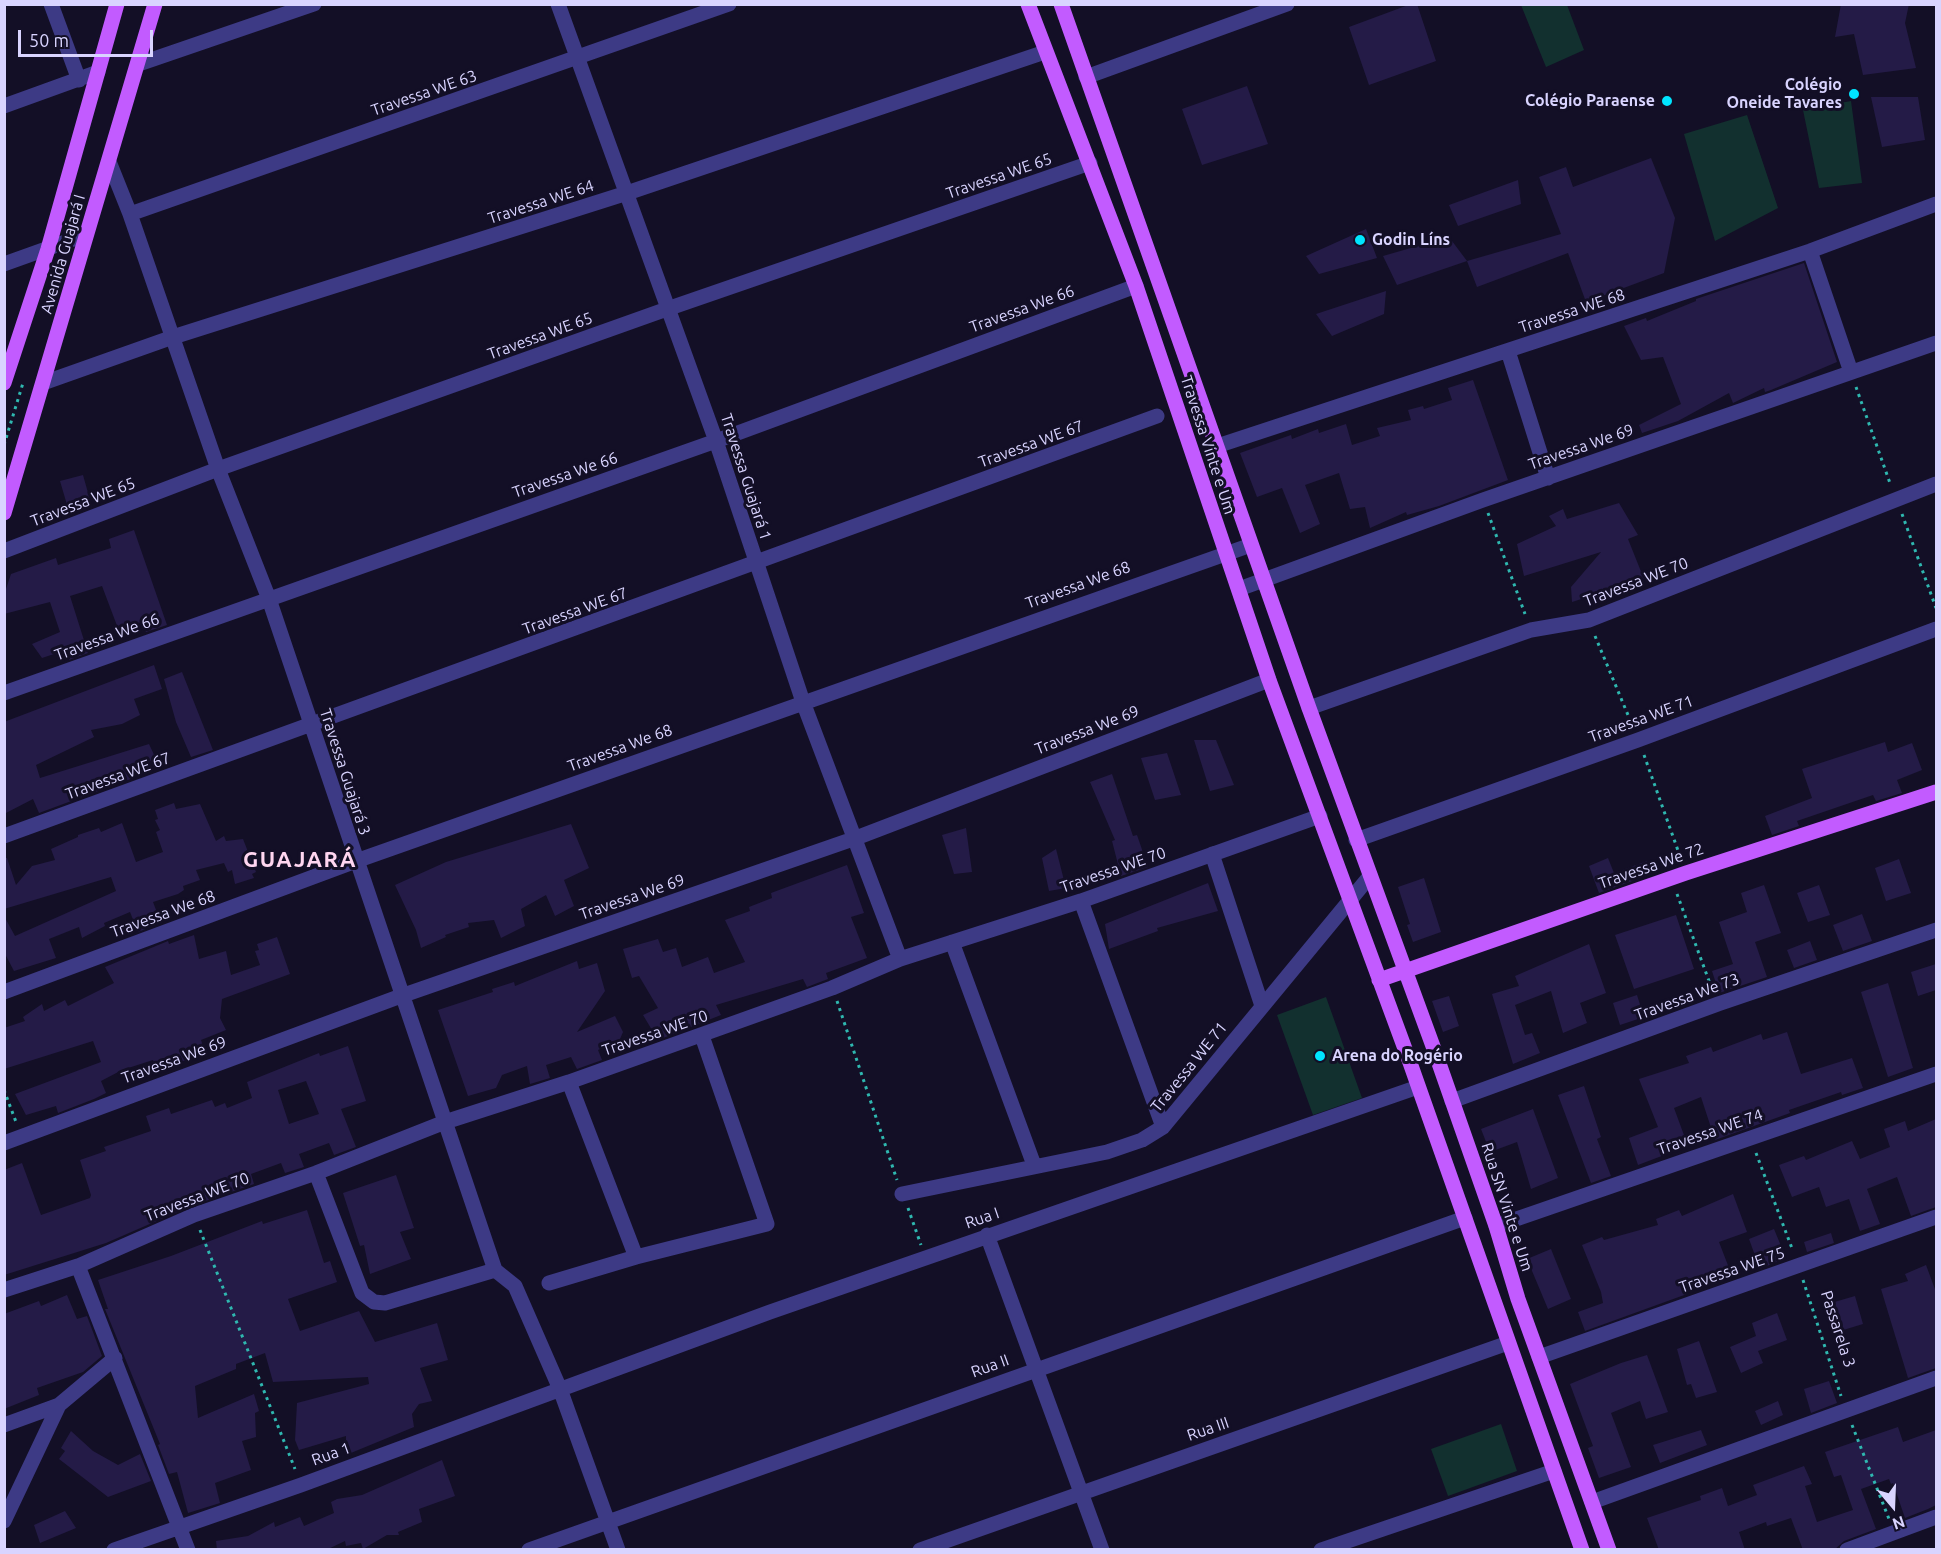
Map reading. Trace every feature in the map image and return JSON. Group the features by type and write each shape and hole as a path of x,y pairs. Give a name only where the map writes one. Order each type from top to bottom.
{"main road":[{"name":"Avenida Guajará I","path":"4,383 48,249 117,4"},
{"name":"Avenida Guajará I","path":"4,513 45,382 84,235 110,164 155,4"},
{"name":"Travessa Vinte e Um","path":"1028,4 1136,286 1269,680 1350,898"},
{"name":"Travessa Vinte e Um","path":"1061,4 1370,876"},
{"path":"1203,488 1229,479"},
{"path":"1256,641 1282,633"},
{"name":"Travessa We 72","path":"1379,980 1671,878 1936,792"},
{"name":"Rua SN Vinte e Um","path":"1370,876 1452,1101 1496,1226 1518,1299 1609,1550"},
{"path":"1350,898 1582,1550"}],"street":[{"path":"51,4 79,80"},
{"path":"139,64 314,4"},
{"name":"Travessa Guajará 1","path":"558,4 716,441 803,702 900,960"},
{"name":"Travessa WE 63","path":"130,214 729,4"},
{"path":"1086,77 1287,4"},
{"name":"Travessa WE 64","path":"45,382 173,337 627,193 1045,52"},
{"path":"4,106 99,72"},
{"name":"Travessa WE 65","path":"4,551 218,469 667,309 1090,163"},
{"name":"Travessa Guajará 3","path":"110,164 130,214 218,469 269,599 495,1270"},
{"name":"Travessa WE 68","path":"1217,446 1810,250 1936,204"},
{"path":"4,264 84,235"},
{"path":"1810,250 1851,372"},
{"name":"Travessa We 66","path":"4,693 716,441 1136,286"},
{"name":"Travessa We 69","path":"1239,589 1483,500 1936,343"},
{"path":"1508,351 1548,478"},
{"name":"Travessa WE 67","path":"4,836 756,565 1157,416"},
{"name":"Travessa WE 70","path":"1309,708 1531,630 1588,620 1936,484"},
{"name":"Travessa We 68","path":"4,992 356,861 1225,552 1251,545"},
{"name":"Travessa WE 71","path":"1356,840 1638,740 1936,629"},
{"name":"Travessa We 69","path":"4,1143 401,996 856,838 1269,680"},
{"name":"Travessa WE 70","path":"4,1290 78,1266 194,1215 316,1173 445,1122 702,1036 900,960 1081,901 1320,816"},
{"path":"1212,854 1262,1006"},
{"name":"Travessa WE 71","path":"902,1194 1125,1147 1163,1127 1370,876"},
{"path":"1081,901 1163,1127"},
{"name":"Travessa We 73","path":"1452,1101 1718,1004 1936,930"},
{"path":"952,942 1034,1166"},
{"path":"549,1283 636,1257 767,1224 702,1036"},
{"name":"Travessa WE 74","path":"1496,1226 1936,1074"},
{"path":"569,1082 636,1257"},
{"name":"Rua I","path":"560,1389 987,1235 1418,1087"},
{"path":"316,1173 362,1293 374,1302 385,1303 495,1270 515,1286 560,1389 618,1550"},
{"name":"Rua II","path":"529,1550 1465,1218"},
{"name":"Travessa WE 75","path":"1539,1357 1936,1218"},
{"path":"987,1235 1102,1550"},
{"path":"78,1266 188,1550"},
{"name":"Rua III","path":"920,1550 1508,1343"},
{"path":"4,1425 59,1405 115,1358"},
{"path":"1592,1502 1936,1378"},
{"name":"Rua 1","path":"114,1550 301,1485 560,1389"},
{"path":"4,1521 59,1405"},
{"path":"1321,1550 1554,1471"},
{"path":"1847,1550 1936,1517"}],"path":[{"path":"1483,500 1531,630"},
{"path":"1671,878 1718,1004"},
{"path":"832,988 902,1194 926,1257"},
{"path":"4,1090 22,1136"},
{"name":"Passarela 3","path":"1750,1138 1799,1266 1846,1410 1893,1532"},
{"path":"194,1215 301,1485"}],"green space":[{"path":"1521,5 1567,5 1584,50 1546,67"},
{"path":"1851,101 1862,183 1819,188 1803,110"},
{"path":"1747,115 1778,208 1715,241 1684,134"},
{"name":"Arena do Rogério","path":"1326,997 1362,1098 1313,1115 1277,1015"},
{"path":"1501,1424 1517,1471 1448,1496 1431,1449"}],"building":[{"path":"1411,4 1417,4 1436,61 1369,85 1349,27"},
{"path":"1841,4 1909,4 1905,23 1916,68 1863,75 1854,34 1835,37"},
{"path":"1247,86 1268,144 1202,165 1182,109"},
{"path":"1871,97 1918,97 1925,140 1882,147"},
{"path":"1651,158 1675,218 1664,273 1586,302 1568,253 1477,287 1467,261 1561,234 1539,177 1566,167 1573,187"},
{"path":"1518,180 1521,204 1458,226 1449,205"},
{"path":"1366,229 1377,258 1319,274 1306,256"},
{"path":"1449,237 1467,261 1397,285 1383,256"},
{"path":"1804,263 1837,362 1771,390 1765,392 1764,388 1733,403 1729,393 1678,421 1642,433 1639,425 1681,404 1663,357 1641,360 1624,326 1646,318 1647,321 1696,301 1696,299"},
{"path":"1386,291 1384,314 1332,336 1316,314"},
{"path":"1473,380 1508,480 1439,506 1407,515 1406,512 1370,528 1365,507 1350,509 1339,473 1305,485 1320,524 1300,533 1282,488 1257,497 1240,453 1291,435 1292,439 1318,429 1319,433 1346,424 1352,445 1380,436 1377,428 1411,420 1408,410 1423,406 1424,409 1452,400 1448,388"},
{"path":"83,475 92,507 70,515 60,481"},
{"path":"1619,503 1638,535 1628,539 1644,579 1572,602 1571,587 1601,552 1524,576 1517,544 1556,526 1549,516 1563,509 1567,519"},
{"path":"134,530 167,625 146,632 142,622 119,631 102,586 70,596 88,653 69,660 66,650 42,658 32,644 60,632 50,602 4,614 4,595 11,574 56,558 58,565 111,548 109,539"},
{"path":"154,665 162,689 134,699 140,715 122,724 91,730 94,737 36,765 40,778 149,744 156,759 134,767 136,777 39,813 33,799 4,814 4,722"},
{"path":"182,672 213,750 191,757 176,722 164,679"},
{"path":"1194,740 1216,740 1234,785 1210,791"},
{"path":"1885,742 1888,752 1912,743 1922,770 1897,780 1902,793 1876,801 1873,795 1797,821 1799,826 1772,835 1765,816 1812,798 1802,769"},
{"path":"1167,753 1181,795 1155,800 1141,758"},
{"path":"1112,774 1133,836 1137,835 1148,867 1121,876 1112,841 1115,840 1090,782"},
{"path":"174,803 176,809 200,804 216,841 224,836 226,841 243,839 256,872 252,874 254,878 235,884 232,870 228,872 224,863 196,870 200,880 183,886 184,890 178,894 153,902 161,923 138,932 130,912 104,923 105,926 82,938 79,927 49,939 56,958 14,971 4,952 4,916 15,936 116,891 111,877 4,909 4,858 7,858 16,885 32,866 55,860 51,849 78,835 99,828 101,832 122,823 136,862 163,852 156,832 160,830 155,820 158,819 155,810"},
{"path":"571,824 589,868 564,880 574,906 555,916 546,895 521,909 525,926 501,938 494,920 468,923 469,927 445,935 446,937 421,948 416,930 395,885 446,862"},
{"path":"966,828 972,872 954,874 942,835"},
{"path":"1056,849 1066,888 1049,891 1042,858"},
{"path":"1608,858 1614,873 1647,861 1652,874 1599,893 1589,866"},
{"path":"1899,859 1911,893 1886,901 1875,868"},
{"path":"847,865 864,913 851,917 867,958 826,973 828,979 807,987 803,979 716,1005 721,1015 658,1040 643,1015 658,1008 639,976 632,978 623,949 658,939 663,952 676,948 682,967 708,957 714,973 745,962 725,920 750,911 749,907 772,898 771,893"},
{"path":"1424,878 1441,932 1413,942 1407,925 1410,924 1398,887"},
{"path":"1208,883 1218,911 1157,928 1158,931 1109,949 1105,924"},
{"path":"1764,885 1781,933 1755,942 1767,977 1719,993 1712,971 1733,964 1719,922 1747,912 1741,893"},
{"path":"1819,885 1830,915 1808,922 1797,893"},
{"path":"1862,914 1872,941 1843,951 1833,925"},
{"path":"1676,915 1694,969 1634,989 1615,935"},
{"path":"194,935 199,959 226,951 231,975 260,965 255,951 259,950 257,944 277,937 290,974 222,999 220,1018 226,1030 201,1040 204,1049 198,1053 200,1056 157,1069 153,1060 122,1070 101,1081 106,1093 94,1099 58,1113 56,1106 26,1115 15,1094 101,1062 93,1041 4,1069 4,1028 25,1021 23,1017 42,1004 44,1011 65,1000 68,1006 114,983 105,967 168,941 169,944"},
{"path":"1810,941 1817,960 1794,968 1787,950"},
{"path":"1589,944 1606,993 1580,1003 1587,1023 1563,1033 1551,991 1515,1005 1525,1035 1532,1033 1540,1053 1513,1064 1492,994 1519,986 1515,976"},
{"path":"577,961 579,969 597,963 605,991 577,1032 615,1016 623,1032 620,1039 598,1050 602,1060 577,1069 571,1057 546,1065 550,1078 530,1084 527,1066 502,1075 496,1088 468,1096 438,1010 493,992 492,989 514,982 515,986"},
{"path":"1936,964 1936,990 1918,996 1911,972"},
{"path":"1888,983 1913,1068 1888,1077 1861,992"},
{"path":"1637,995 1644,1017 1620,1025 1613,1003"},
{"path":"1449,996 1459,1026 1443,1032 1432,1001"},
{"path":"1787,1032 1801,1074 1852,1058 1863,1088 1842,1095 1841,1092 1789,1110 1790,1113 1715,1140 1701,1097 1674,1108 1688,1146 1638,1165 1629,1138 1658,1127 1639,1079 1689,1063 1686,1056 1711,1047 1713,1052 1761,1034 1763,1040"},
{"path":"348,1046 366,1101 341,1109 356,1147 334,1155 329,1143 299,1154 304,1167 285,1173 281,1163 251,1174 254,1184 191,1206 106,1243 4,1275 4,1170 22,1163 41,1215 90,1198 80,1160 106,1151 104,1147 151,1131 146,1116 169,1108 171,1114 212,1100 215,1107 225,1103 227,1108 252,1098 247,1082 319,1053 320,1056","holes":["306,1081 319,1114 289,1124 278,1090"]},
{"path":"1584,1086 1601,1137 1597,1139 1611,1176 1591,1183 1558,1095"},
{"path":"1533,1109 1558,1178 1531,1189 1517,1142 1490,1152 1481,1129"},
{"path":"1936,1119 1936,1207 1911,1216 1897,1177 1867,1189 1880,1224 1860,1231 1849,1199 1826,1207 1819,1187 1792,1197 1779,1165 1804,1156 1806,1160 1852,1141 1860,1159 1890,1147 1884,1129 1905,1121 1908,1131"},
{"path":"396,1175 414,1228 400,1232 411,1259 370,1274 364,1245 360,1246 343,1193"},
{"path":"1733,1194 1747,1232 1719,1242 1729,1268 1706,1276 1709,1283 1686,1291 1687,1294 1585,1331 1578,1312 1603,1303 1601,1292 1582,1245 1602,1237 1604,1240 1658,1225 1656,1219 1679,1210 1682,1216"},
{"path":"307,1210 324,1263 330,1261 337,1282 288,1299 300,1331 359,1311 375,1342 437,1323 448,1360 420,1368 432,1401 419,1404 412,1414 414,1427 346,1455 346,1436 299,1450 295,1440 297,1403 369,1384 368,1377 273,1382 265,1353 236,1364 236,1369 195,1386 198,1418 254,1394 259,1411 255,1413 256,1437 242,1441 251,1470 215,1483 220,1503 188,1513 177,1472 169,1474 158,1445 160,1444 105,1309 108,1309 98,1280 171,1256 262,1221 263,1224"},
{"path":"1774,1229 1786,1258 1760,1269 1749,1239"},
{"path":"1831,1233 1834,1243 1807,1252 1804,1242"},
{"path":"1551,1249 1571,1299 1548,1309 1527,1259"},
{"path":"1926,1265 1936,1292 1936,1368 1908,1378 1881,1289 1908,1281 1905,1274"},
{"path":"67,1295 77,1319 87,1316 102,1356 83,1372 37,1388 39,1395 4,1409 4,1314 39,1301 41,1306"},
{"path":"1855,1296 1863,1324 1840,1331 1831,1303"},
{"path":"1777,1313 1787,1340 1758,1351 1763,1363 1741,1373 1730,1347 1756,1336 1752,1323"},
{"path":"1699,1341 1717,1392 1696,1398 1691,1384 1687,1385 1677,1349"},
{"path":"1647,1355 1668,1412 1646,1419 1640,1401 1611,1413 1631,1467 1599,1478 1588,1448 1593,1446 1570,1384"},
{"path":"1829,1381 1837,1403 1811,1413 1804,1389"},
{"path":"1778,1401 1783,1415 1761,1425 1755,1411"},
{"path":"1898,1427 1903,1442 1936,1430 1936,1505 1905,1518 1893,1483 1891,1484 1889,1479 1861,1489 1876,1529 1844,1541 1834,1550 1803,1550 1791,1518 1767,1526 1766,1522 1739,1532 1745,1550 1659,1550 1647,1518 1701,1500 1700,1496 1722,1488 1728,1506 1757,1495 1753,1485 1804,1466 1812,1484 1805,1486 1817,1522 1853,1510 1841,1475 1834,1477 1825,1452"},
{"path":"1701,1430 1707,1445 1660,1463 1653,1445"},
{"path":"71,1431 93,1451 118,1465 140,1454 151,1481 108,1497 59,1459 65,1451 61,1448"},
{"path":"442,1460 455,1496 419,1509 422,1522 398,1532 399,1535 387,1535 363,1549 361,1543 346,1546 345,1541 326,1550 217,1550 216,1541 248,1536 274,1522 275,1527 300,1517 304,1526 334,1513 331,1502 337,1499 362,1495"},
{"path":"65,1511 76,1528 40,1543 34,1525"}],"place":[{"name":"Colégio Oneide Tavares","path":"1854,94"},
{"name":"Colégio Paraense","path":"1667,101"},
{"name":"Godin Líns","path":"1360,240"},
{"name":"Arena do Rogério","path":"1320,1056"}],"district":[{"name":"GUAJARÁ","path":"300,860"}]}
